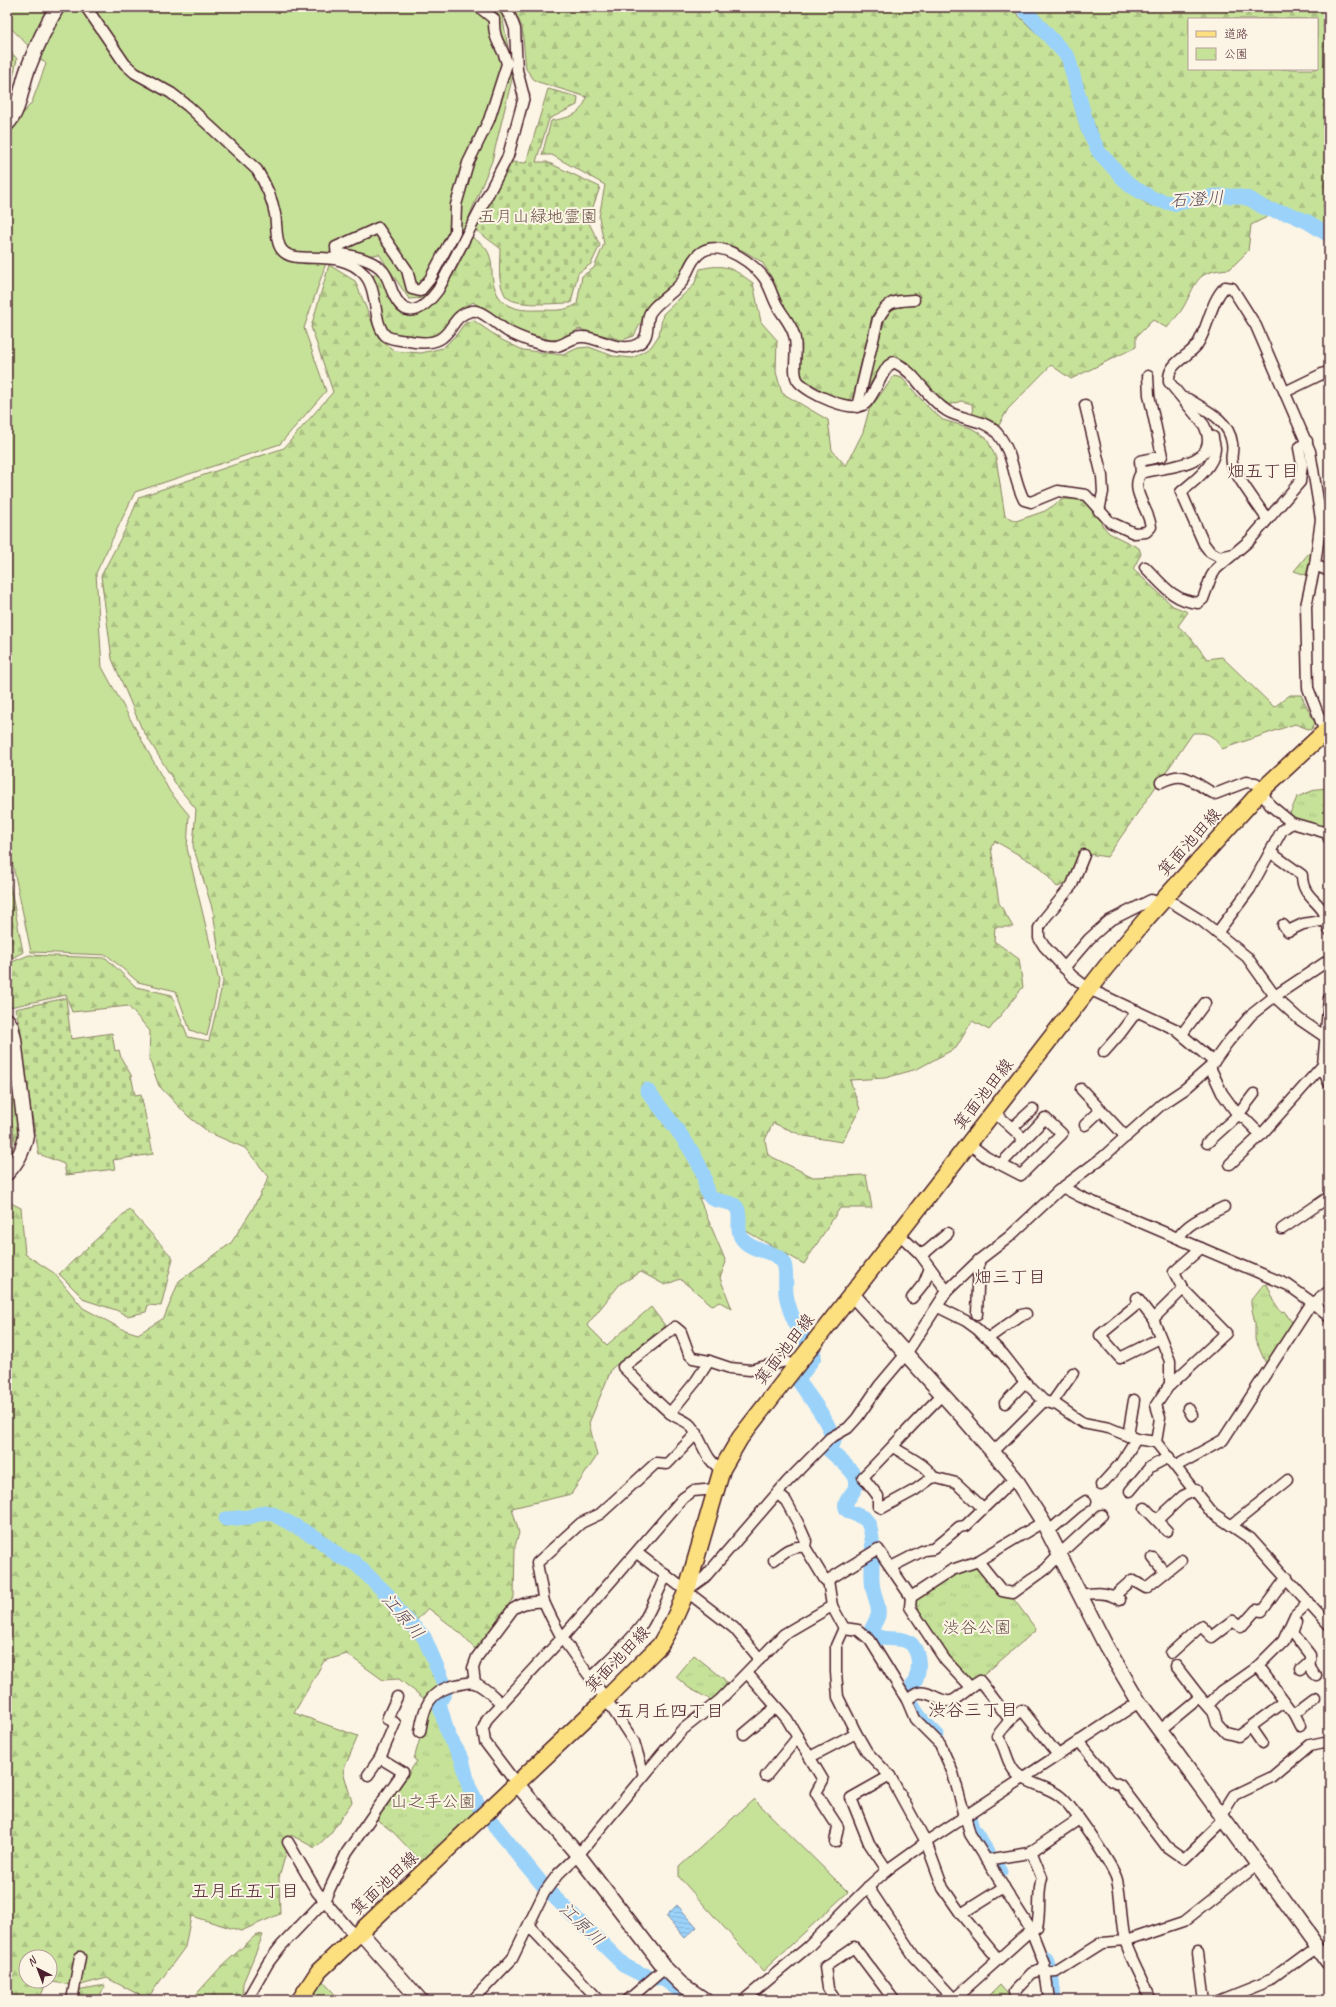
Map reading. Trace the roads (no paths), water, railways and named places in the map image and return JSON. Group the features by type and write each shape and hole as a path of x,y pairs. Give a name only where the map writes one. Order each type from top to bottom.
{"main road":[{"name":"箕面池田線","path":"300,2000 319,1971 606,1699 660,1645 671,1626 687,1590 722,1469 740,1438 817,1336 993,1111 1089,989 1163,900 1262,790 1328,733"}],"street":[{"path":"7,124 11,120 22,93 28,68 40,38 58,7"},
{"path":"86,7 125,64 135,72 171,93 188,106 257,170 264,181 274,212 280,248 287,255 294,258 337,258 355,266 366,276 372,287 380,326 385,335 392,339 424,344 434,342 444,336 457,320 472,310 480,311 508,332 542,344 555,346 573,338 584,336 599,342 628,347 638,344 645,338 649,314 682,282 693,261 700,252 710,248 722,249 742,258 759,271 767,282 777,306 790,324 794,335 797,346 795,374 797,380 824,398 858,408 865,404 888,366 894,362 904,367 934,401 948,411 984,424 996,432 1008,450 1024,500 1031,502 1058,491 1086,495 1110,522 1126,531 1134,533 1146,532 1151,527 1150,520 1137,491 1136,484 1141,473 1140,462 1162,456 1149,395 1148,376"},
{"path":"337,258 336,247 378,228 407,270 412,289 420,291 430,279 455,232 456,205 468,163 489,120 507,64 506,55 500,49 493,32 494,18 479,7"},
{"path":"337,258 343,254 355,256 369,261 380,268 386,276 393,294 401,306 408,310 415,311 422,308 430,301 438,290 508,156 524,97 517,70 515,29 511,18 504,7"},
{"path":"1236,553 1220,557 1210,552 1204,544 1182,492 1202,473 1214,456 1215,449 1212,437 1208,434 1204,426 1169,382 1168,374 1171,367 1195,347 1204,333 1219,293 1225,287 1232,288 1256,326 1307,441 1317,489 1321,519 1315,564 1305,612 1308,688 1328,733"},
{"path":"858,408 878,319 884,307 893,302 914,300"},
{"path":"1285,392 1324,373"},
{"path":"1181,398 1188,399 1223,423 1232,440 1233,445 1230,458 1234,468 1267,519"},
{"path":"1085,405 1102,476 1103,492 1099,511"},
{"path":"1141,473 1178,466 1193,461 1200,455 1208,444 1208,434"},
{"path":"1145,567 1176,597 1187,602 1198,603 1203,599 1216,569 1236,553 1300,482 1302,464 1299,448 1307,441"},
{"path":"1315,564 1329,571"},
{"path":"1161,782 1174,776 1188,777 1215,794 1246,782 1256,783 1262,790 1270,805 1292,823 1328,835"},
{"path":"1217,933 1250,889 1282,830 1292,823"},
{"path":"1270,852 1302,875 1302,882 1309,897 1323,911 1328,925 1303,924 1288,931 1283,925"},
{"path":"1084,855 1072,885 1045,918 1039,928 1039,938 1044,946 1064,968 1089,989 1167,1024 1182,1034 1212,1065 1222,1092 1238,1115 1246,1119 1261,1135"},
{"path":"1064,968 1089,939 1109,921 1151,900 1163,900 1182,907 1247,957 1275,996 1299,1019 1324,1036"},
{"path":"687,1590 705,1577 788,1482 830,1438 848,1428 857,1418 899,1361 906,1354 947,1292 979,1260 1009,1237 1037,1210 1103,1157 1161,1105 1185,1089 1212,1065 1228,1042 1251,1015 1275,996 1328,964"},
{"path":"1329,998 1328,1020 1324,1036 1323,1065 1323,1070 1329,1083"},
{"path":"1182,1034 1205,1003"},
{"path":"1104,1052 1137,1011"},
{"path":"7,1020 11,1026 14,1039 26,1135 23,1150 7,1173"},
{"path":"1230,1164 1261,1135 1323,1065"},
{"path":"1081,1089 1126,1137"},
{"path":"1207,1144 1238,1115 1254,1094"},
{"path":"1012,1128 1033,1109"},
{"path":"1085,1125 1101,1110"},
{"path":"993,1111 1024,1139"},
{"path":"968,1143 986,1157 1021,1175 1062,1134 1045,1118 1000,1164"},
{"path":"1064,1188 1081,1197 1288,1286 1313,1303 1329,1317"},
{"path":"1282,1229 1329,1197"},
{"path":"1178,1238 1183,1230 1224,1207"},
{"path":"898,1233 920,1254 947,1292"},
{"path":"920,1254 927,1251 948,1233"},
{"path":"1156,1442 1160,1418 1156,1404 1170,1385 1226,1333 1183,1289 1174,1272 1201,1248"},
{"path":"977,1314 979,1260"},
{"path":"914,1293 924,1283 930,1268"},
{"path":"1153,1319 1183,1289"},
{"path":"1176,1466 1223,1440 1313,1303 1329,1291"},
{"path":"851,1293 993,1452 1014,1478 1045,1527 1106,1646 1139,1702 1329,1963"},
{"path":"1160,1338 1120,1358 1100,1335 1138,1300 1153,1319 1170,1361 1170,1385"},
{"path":"938,1307 966,1321 987,1339 1003,1354 1025,1382 1048,1402 1084,1423 1109,1428 1132,1438 1156,1442 1196,1490 1211,1512 1251,1539 1328,1624"},
{"path":"987,1339 1021,1315 1026,1314"},
{"path":"722,1469 715,1466 706,1454 697,1433 689,1424 670,1414 623,1368 675,1327 681,1332 689,1354 693,1358 709,1361 730,1368 750,1370 786,1361 795,1365"},
{"path":"670,1414 696,1381 709,1361"},
{"path":"993,1452 1048,1402 1073,1372"},
{"path":"1005,1403 1025,1382"},
{"path":"933,1477 915,1490 882,1508 878,1506 878,1496 863,1477 893,1447 911,1425 942,1395"},
{"path":"1101,1485 1121,1463 1132,1438 1134,1400"},
{"path":"644,1775 634,1742 606,1699 562,1638 544,1602 537,1563 581,1523 600,1514 656,1463 667,1464 697,1433"},
{"path":"893,1447 919,1462 930,1471 933,1477 956,1483 984,1508"},
{"path":"1130,1491 1138,1476 1150,1467 1169,1457"},
{"path":"891,1567 924,1550 933,1549 959,1527 965,1526 1014,1478"},
{"path":"1232,1525 1288,1480"},
{"path":"705,2000 681,1984 665,1968 578,1856 516,1783 485,1742 484,1729 487,1720 562,1638 683,1498 693,1491 716,1489"},
{"path":"1157,1520 1183,1496 1196,1490"},
{"path":"778,1494 786,1501 806,1541 805,1547 825,1580 828,1580"},
{"path":"911,1597 952,1570 978,1561 1045,1527 1086,1501"},
{"path":"1145,1508 1167,1531"},
{"path":"978,1561 1002,1591 1012,1593 1046,1569 1102,1515"},
{"path":"774,1560 790,1548 799,1546 805,1547"},
{"path":"828,1580 878,1549 911,1597 910,1607 945,1660 970,1687"},
{"path":"637,1553 687,1590 734,1628 760,1659"},
{"path":"1152,1558 1165,1573"},
{"path":"1080,1595 1101,1592 1117,1598 1132,1580 1146,1588 1181,1560"},
{"path":"591,1678 626,1644 640,1626 651,1609 666,1575"},
{"path":"1171,1653 1201,1626 1212,1637 1233,1621 1241,1628 1256,1610 1262,1611 1286,1577"},
{"path":"828,1580 832,1606 844,1628"},
{"path":"475,1684 473,1668 477,1657 511,1612 519,1605 525,1603 544,1602"},
{"path":"1208,1706 1221,1692 1258,1666 1283,1641 1288,1632 1291,1621 1309,1602"},
{"path":"473,2000 512,1959 544,1893 558,1874 578,1856 681,1731 720,1700 784,1634 832,1606"},
{"path":"1300,1611 1293,1633 1310,1655 1310,1661 1304,1666 1316,1675"},
{"path":"844,1628 858,1630 870,1640 907,1700 916,1719 940,1744 953,1773 964,1817 970,1834 1004,1887 1034,1928 1048,1972 1049,2000"},
{"path":"844,1628 836,1646 838,1697 867,1752 890,1776 926,1842 943,1888 961,1914 998,1959"},
{"path":"1176,1666 1208,1706 1226,1733 1238,1736 1284,1702"},
{"path":"1258,1666 1294,1714 1300,1726"},
{"path":"747,1673 787,1720 824,1780 816,1793 838,1827 835,1842"},
{"path":"907,1700 918,1693 927,1694 946,1702 954,1700 970,1687 980,1682 1010,1720"},
{"path":"420,1732 428,1701 445,1688 465,1683 475,1684 502,1704"},
{"path":"368,1776 380,1758 395,1723 387,1719 397,1697"},
{"path":"1159,1731 1200,1697"},
{"path":"1294,1714 1314,1699"},
{"path":"744,2000 808,1947 887,1870 1022,1778 1139,1702"},
{"path":"744,1734 776,1707"},
{"path":"1058,1755 1022,1710 1010,1720 997,1736 1003,1742 1010,1766 1022,1778 1060,1796 1079,1819 1100,1849 1117,1879 1126,1942 1132,1961 1144,1982 1150,2000"},
{"path":"1251,1727 1262,1743"},
{"path":"810,1757 856,1733"},
{"path":"766,1776 798,1737"},
{"path":"1079,1741 1111,1781 1120,1785 1167,1846 1184,1859 1223,1818 1234,1795 1272,1777 1310,1745 1329,1741"},
{"path":"247,2000 264,1969 281,1946 324,1901 347,1852 403,1772 380,1758"},
{"path":"887,1870 869,1843 851,1798 890,1776"},
{"path":"986,1860 1029,1853 1079,1819"},
{"path":"288,1842 324,1901 420,2000"},
{"path":"868,1887 914,1956 954,1999 1034,1928 1040,1912 1039,1885 1042,1878 1032,1851"},
{"path":"1016,2000 1014,1992 1032,1973 1048,1972 1102,1943 1126,1942 1184,1922 1256,1864"},
{"path":"961,1914 1004,1887"},
{"path":"529,1926 599,2000"},
{"path":"836,2000 828,1988 825,1967 854,1947 894,2000"},
{"path":"1219,2000 1274,1978 1316,1947"},
{"path":"1198,1953 1204,2000"},
{"path":"72,2000 80,1958"},
{"path":"628,2000 665,1968"}],"water":[{"path":"677,1905 697,1927 685,1938 666,1916"}],"waterway":[{"name":"石澄川","path":"1022,7 1068,57 1088,129 1099,152 1129,185 1154,199 1174,204 1214,196 1237,196 1250,199 1266,209 1290,214 1308,222 1329,235"},
{"path":"647,1090 677,1129 697,1160 710,1197 731,1203 737,1208 741,1237 751,1246 775,1255 784,1264 786,1294 790,1311 800,1333 814,1354 814,1357 798,1380 823,1416 831,1432 834,1441 828,1449 849,1468 856,1480 855,1489 847,1501 846,1508 850,1512 866,1520 871,1531 872,1581 878,1606 878,1616 871,1630 875,1635 880,1637 903,1640 909,1642 913,1646 917,1654 918,1668 917,1677 910,1691 910,1698 918,1715 936,1734"},
{"name":"江原川","path":"226,1519 249,1517 265,1512 273,1514 317,1538 340,1557 354,1562 389,1596 400,1613 424,1637 445,1686 445,1692 439,1703 448,1735 462,1759 469,1787 480,1808"},
{"path":"968,1814 972,1828 1000,1872"},
{"name":"江原川","path":"491,1821 546,1889 625,1966 641,1974 665,1980 684,1994"},
{"path":"1046,1958 1052,1980 1054,2000"}],"district":[{"name":"畑五丁目","path":"1263,471"},
{"name":"畑三丁目","path":"1010,1277"},
{"name":"渋谷三丁目","path":"973,1710"},
{"name":"五月丘四丁目","path":"670,1711"},
{"name":"五月丘五丁目","path":"245,1891"}],"park label":[{"name":"五月山緑地霊園","path":"538,216"},
{"name":"渋谷公園","path":"977,1627"},
{"name":"山之手公園","path":"433,1801"}]}
